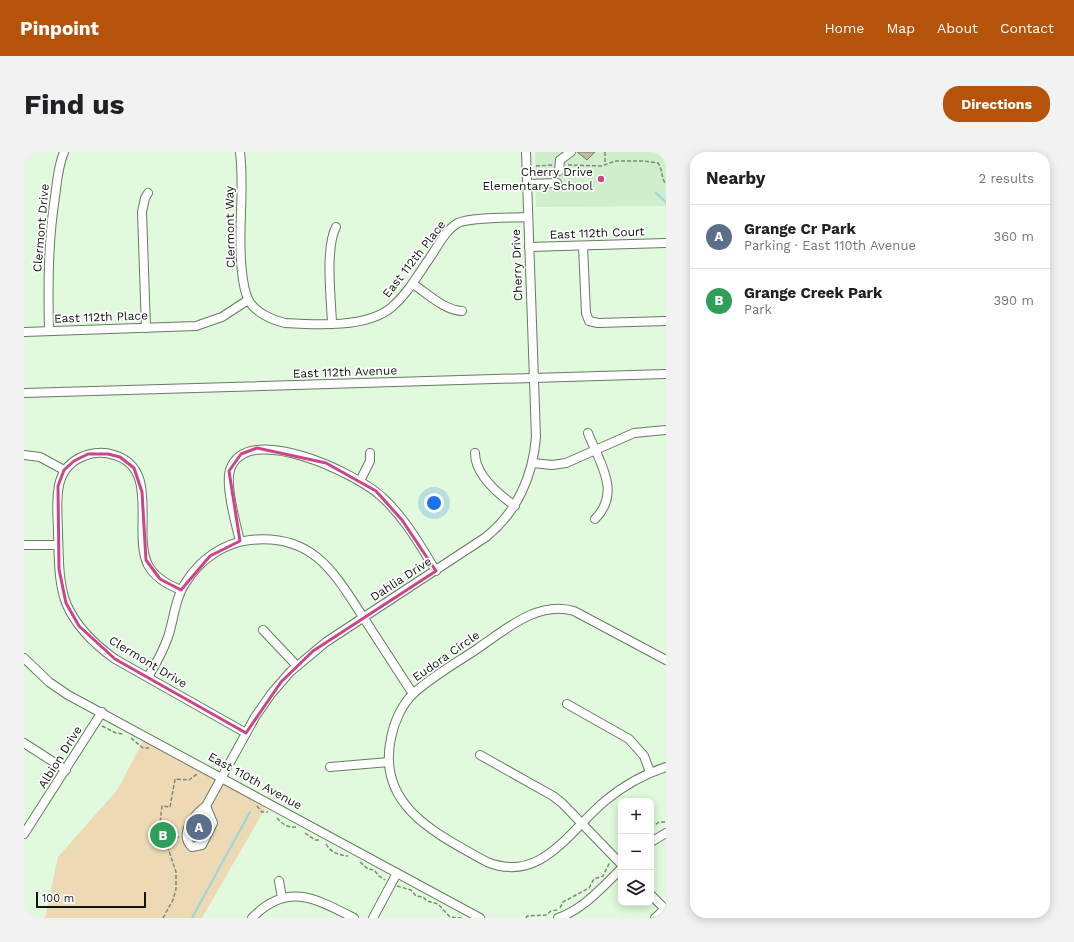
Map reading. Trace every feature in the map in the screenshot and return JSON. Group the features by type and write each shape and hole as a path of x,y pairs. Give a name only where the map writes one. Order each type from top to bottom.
{"street":[{"name":"Clermont Drive","path":"49,331 48,263 50,229 59,170 64,152"},
{"name":"Clermont Way","path":"240,152 241,264 244,288 248,300"},
{"name":"Cherry Drive","path":"526,152 533,378"},
{"path":"559,168 560,160 571,152"},
{"path":"527,184 557,183"},
{"path":"146,328 142,212 145,198 148,193"},
{"name":"East 112th Place","path":"24,332 196,326 222,317 248,300 264,314 275,321 294,324 365,320 377,317 392,308 413,284 444,238 456,224 474,220 528,217"},
{"path":"332,323 330,250 332,237 336,227"},
{"name":"East 112th Court","path":"529,247 666,243"},
{"path":"583,246 586,314 589,321 598,323 666,321"},
{"path":"413,284 446,307 453,310 462,311"},
{"name":"East 112th Avenue","path":"24,393 666,374"},
{"name":"Dahlia Drive","path":"186,835 196,813 206,806 221,776 271,694 298,666 326,642 436,571 494,530 515,506 533,463 536,437 533,378"},
{"path":"533,463 552,465 566,463 634,433 666,430"},
{"path":"588,433 594,450 604,469 609,489 606,505 595,519"},
{"path":"240,541 228,476 233,462 247,451 264,449 315,460 339,469 360,480 382,497 402,520 436,571"},
{"path":"475,452 479,469 492,488 515,506"},
{"path":"24,455 47,460 64,470 78,458 98,453 114,454 129,463 137,474 141,485 143,546 149,566 160,579 181,590"},
{"path":"360,480 369,463 370,453"},
{"name":"Clermont Drive","path":"64,470 58,486 59,570 61,586 66,603 79,626 98,646 115,659 246,733"},
{"path":"148,677 163,650 181,590 191,575 210,556 229,545 240,541 258,539 280,540 299,547 324,562 336,576 413,694"},
{"path":"24,545 58,545"},
{"name":"Eudora Circle","path":"666,660 586,615 566,608 549,608 538,612 513,625 429,681 413,694 394,724 390,743 389,762 397,792 407,808 420,822 442,837 495,865 516,867 537,863 556,848 615,794 650,772 666,767"},
{"path":"263,630 298,666"},
{"name":"East 110th Avenue","path":"24,658 57,688 480,918"},
{"path":"567,704 629,738 638,746 644,756 650,772"},
{"name":"Albion Drive","path":"24,834 102,712"},
{"path":"24,743 66,770"},
{"path":"480,755 553,796 582,823 618,861"},
{"path":"330,767 389,762"},
{"path":"186,835 187,842 192,846 202,845 213,823 206,806"},
{"path":"654,840 666,833"},
{"path":"558,918 575,910 590,899 620,870"},
{"path":"373,918 397,873"},
{"path":"279,881 282,898"},
{"path":"252,918 268,904 282,898 296,896 313,898 354,918"},
{"path":"654,898 665,909 655,918"}],"path":[{"path":"605,152 605,164"},
{"path":"536,166 559,168 605,164 615,161 644,161 658,163 663,170 664,182 666,184"},
{"path":"95,723 116,733 127,734 136,744 143,748 150,748"},
{"path":"191,770 197,774 204,774"},
{"path":"163,918 173,900 176,889 176,872 175,864 160,824 162,806 170,807 176,779 189,780 197,774"},
{"path":"254,804 262,812 273,812"},
{"path":"277,817 281,822 290,827 299,826"},
{"path":"654,826 659,822 666,822"},
{"path":"304,831 315,840 323,840 329,849 339,855 352,856"},
{"path":"165,838 181,837 186,835"},
{"path":"526,918 527,916 546,915 551,911 559,909 563,902 589,888 594,879 603,876 609,864 615,858"},
{"path":"357,860 368,869 374,870 379,876 400,888 411,890 416,896 423,897 427,901 438,904 450,917 462,918"}],"highlighted area":[{"path":"257,448 326,463 376,491 402,520 436,571 313,651 281,682 246,733 115,659 79,626 66,603 59,569 58,486 64,470 74,461 88,454 108,454 120,457 134,468 142,492 146,560 160,579 181,590 210,556 240,541 229,471 241,454"}],"shaded area":[{"name":"Cherry Drive Elementary School","path":"535,152 666,152 666,206 536,207"},
{"path":"144,739 266,807 202,918 45,918 58,857 118,789"}],"building":[{"name":"Cherry Drive Elementary School","path":"577,152 595,152 587,160"}],"waterway":[{"path":"656,193 666,202"},
{"path":"192,918 250,812"}],"place":[{"name":"Cherry Drive Elementary School","path":"601,179"},
{"name":"Grange Cr Park","path":"199,827"},
{"name":"Grange Creek Park","path":"163,835"}]}
